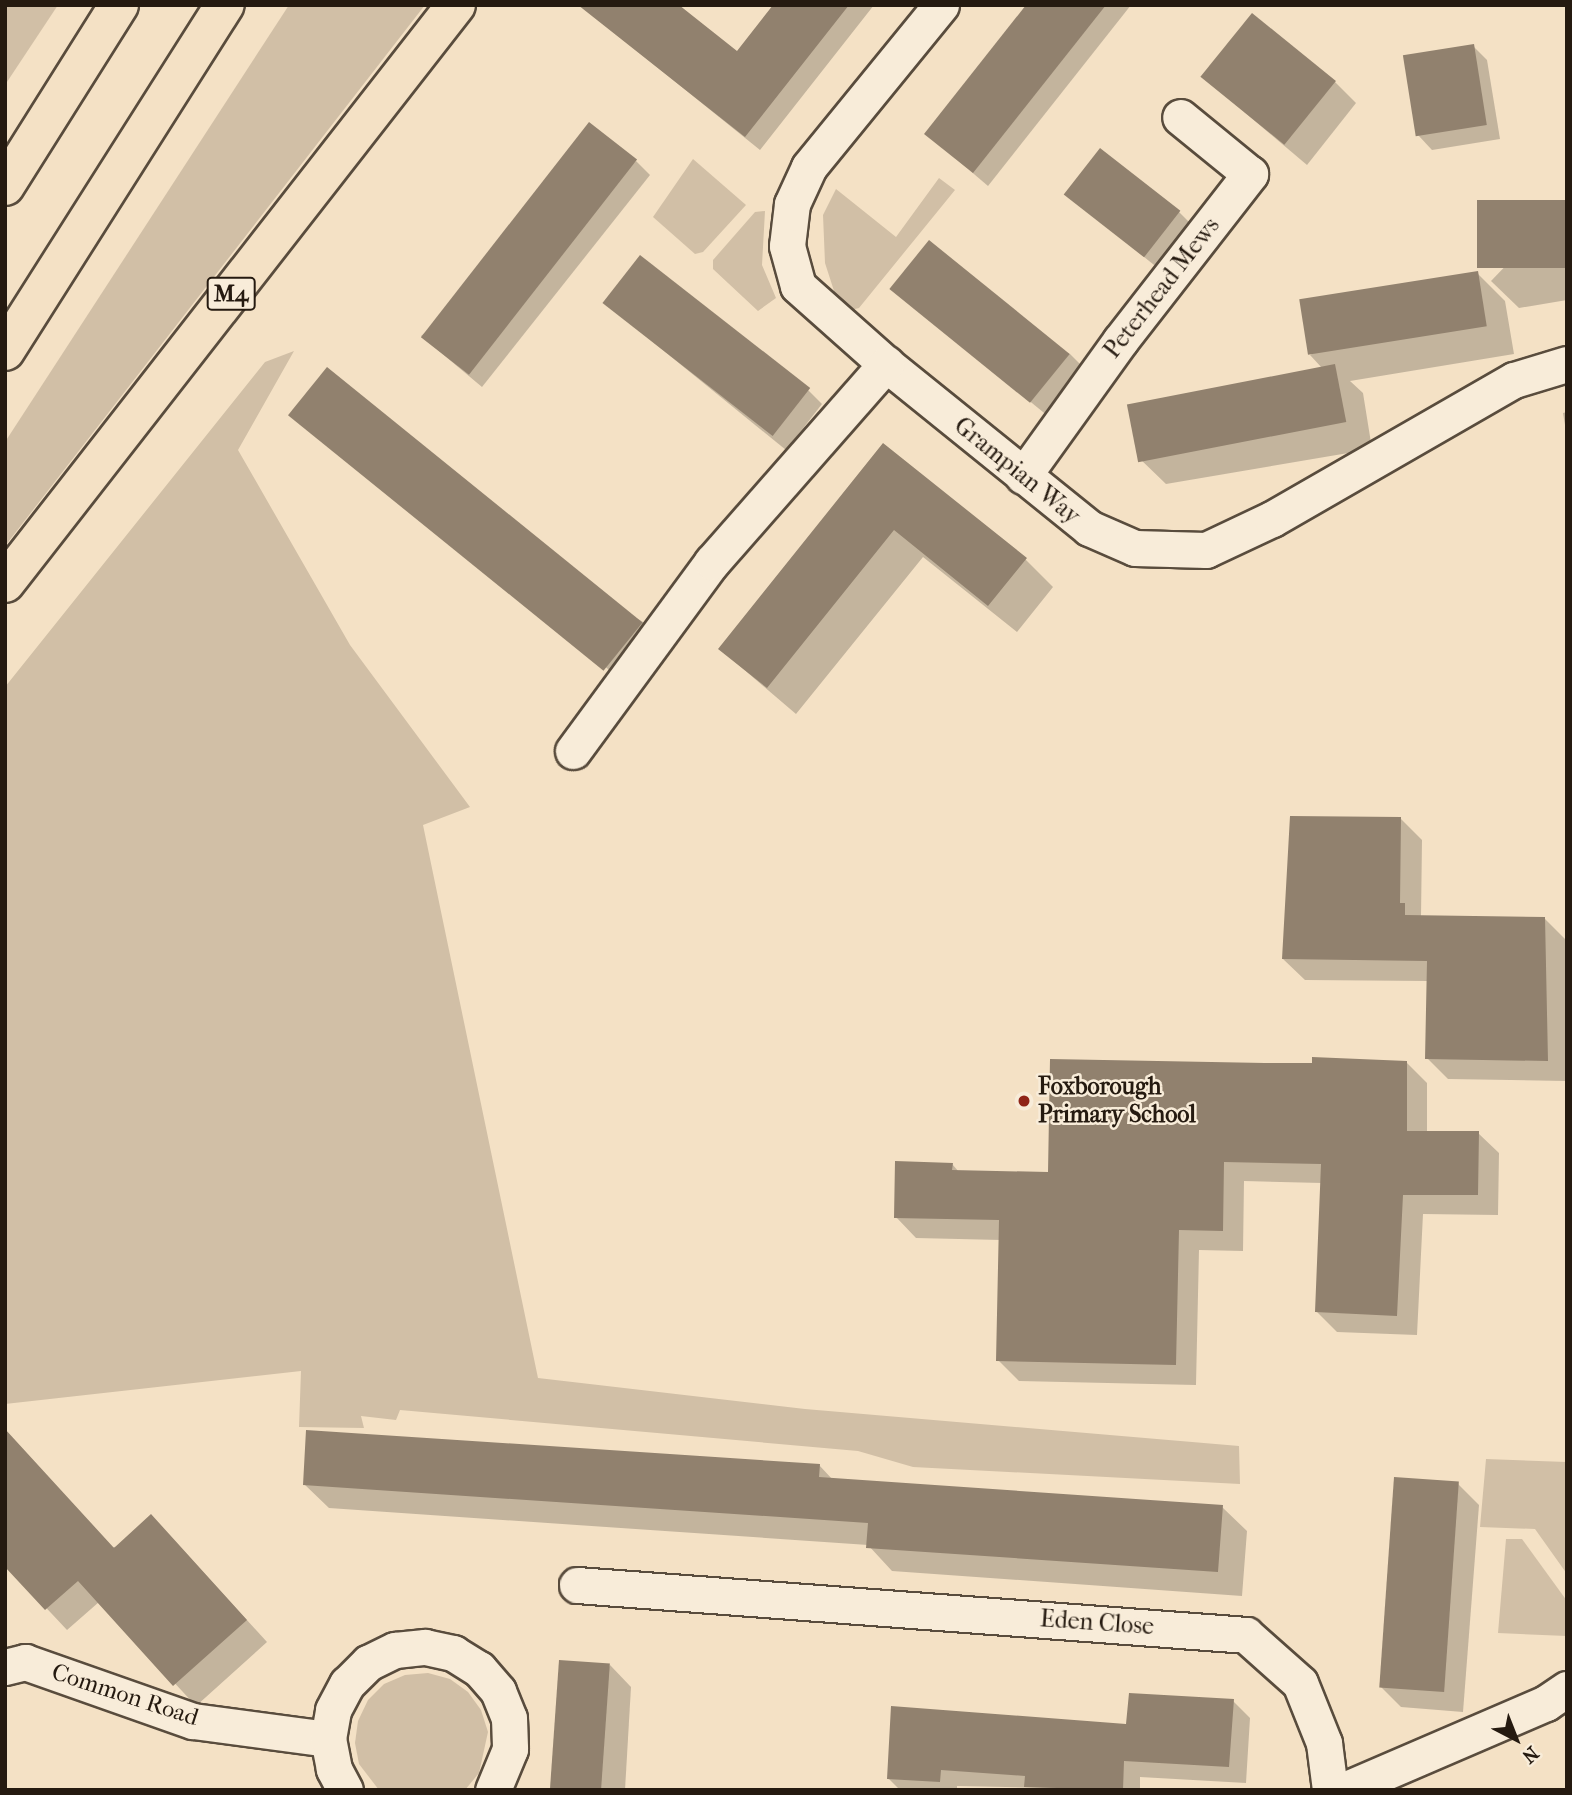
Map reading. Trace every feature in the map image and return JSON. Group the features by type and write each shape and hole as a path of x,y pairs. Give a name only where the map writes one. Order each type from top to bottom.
{"highway":[{"path":"5,186 119,5"},
{"path":"5,351 225,5"},
{"name":"M4","path":"5,583 456,5"}],"street":[{"name":"Grampian Way","path":"941,5 808,167 792,204 787,246 798,286 886,364 1089,528 1135,548 1206,550 1272,519 1514,380 1567,364"},
{"name":"Peterhead Mews","path":"1023,476 1120,341 1250,174 1181,117"},
{"path":"573,751 712,562 886,364"},
{"name":"Eden Close","path":"577,1585 1246,1635 1300,1683 1324,1743 1330,1790"},
{"path":"345,1790 334,1769 328,1739 333,1710 347,1684 368,1663 395,1650 425,1647 453,1653 479,1669 498,1691 509,1718 510,1749 493,1790"},
{"name":"Common Road","path":"5,1667 25,1662 193,1721 328,1739"},
{"path":"1344,1790 1546,1703 1567,1689"}],"shaded area":[{"path":"5,5 58,5 5,85"},
{"path":"289,5 425,5 5,546 5,442"},
{"path":"693,159 746,205 703,252 695,254 653,217"},
{"path":"939,178 955,190 859,308 851,310 835,294 825,263 823,215 836,189 896,237"},
{"path":"765,211 762,265 776,298 758,311 713,269 713,260 755,212"},
{"path":"294,351 238,450 350,645 470,807 423,825 538,1378 805,1409 1239,1446 1240,1484 913,1467 858,1451 400,1410 396,1420 361,1416 364,1428 299,1427 301,1371 5,1404 5,687 265,362"},
{"path":"1486,1459 1567,1462 1567,1574 1535,1529 1480,1527"},
{"path":"1506,1539 1522,1539 1567,1601 1567,1636 1498,1633"},
{"path":"428,1673 450,1679 468,1692 481,1710 488,1732 479,1773 465,1790 379,1790 359,1764 355,1743 358,1721 368,1700 384,1684 405,1675"}],"building":[{"path":"578,5 679,5 737,51 773,5 849,5 745,137"},
{"path":"1026,5 1106,5 973,173 924,134"},
{"path":"1252,13 1336,81 1284,145 1200,77"},
{"path":"1474,44 1487,125 1416,136 1403,55"},
{"path":"589,122 637,160 469,375 421,337"},
{"path":"1100,148 1180,211 1144,257 1064,194"},
{"path":"1477,200 1567,200 1567,268 1477,268"},
{"path":"929,240 1070,354 1030,403 889,289"},
{"path":"640,255 810,388 773,436 602,303"},
{"path":"1478,271 1487,326 1308,355 1299,299"},
{"path":"1335,364 1346,422 1138,462 1127,404"},
{"path":"327,367 643,623 604,671 288,415"},
{"path":"883,443 1027,558 988,606 894,530 767,688 718,649"},
{"path":"1290,816 1401,817 1400,903 1405,903 1405,915 1545,917 1548,1061 1425,1059 1427,961 1282,959"},
{"path":"1312,1057 1407,1061 1407,1131 1479,1131 1478,1195 1403,1195 1397,1316 1315,1312 1321,1164 1224,1162 1223,1231 1179,1230 1176,1365 996,1361 999,1220 894,1218 895,1161 953,1163 952,1170 1048,1172 1050,1059 1312,1063"},
{"path":"5,1429 114,1548 151,1514 247,1620 173,1686 78,1581 45,1610 5,1567"},
{"path":"306,1430 820,1464 819,1477 1223,1505 1218,1572 866,1548 868,1523 303,1485"},
{"path":"1394,1477 1459,1482 1444,1692 1379,1687"},
{"path":"559,1660 610,1664 601,1790 550,1790"},
{"path":"1129,1693 1234,1699 1229,1767 1124,1761 1123,1790 1024,1787 1025,1776 941,1770 940,1782 887,1779 891,1706 1126,1724"}],"place":[{"name":"Foxborough Primary School","path":"1024,1101"}]}
